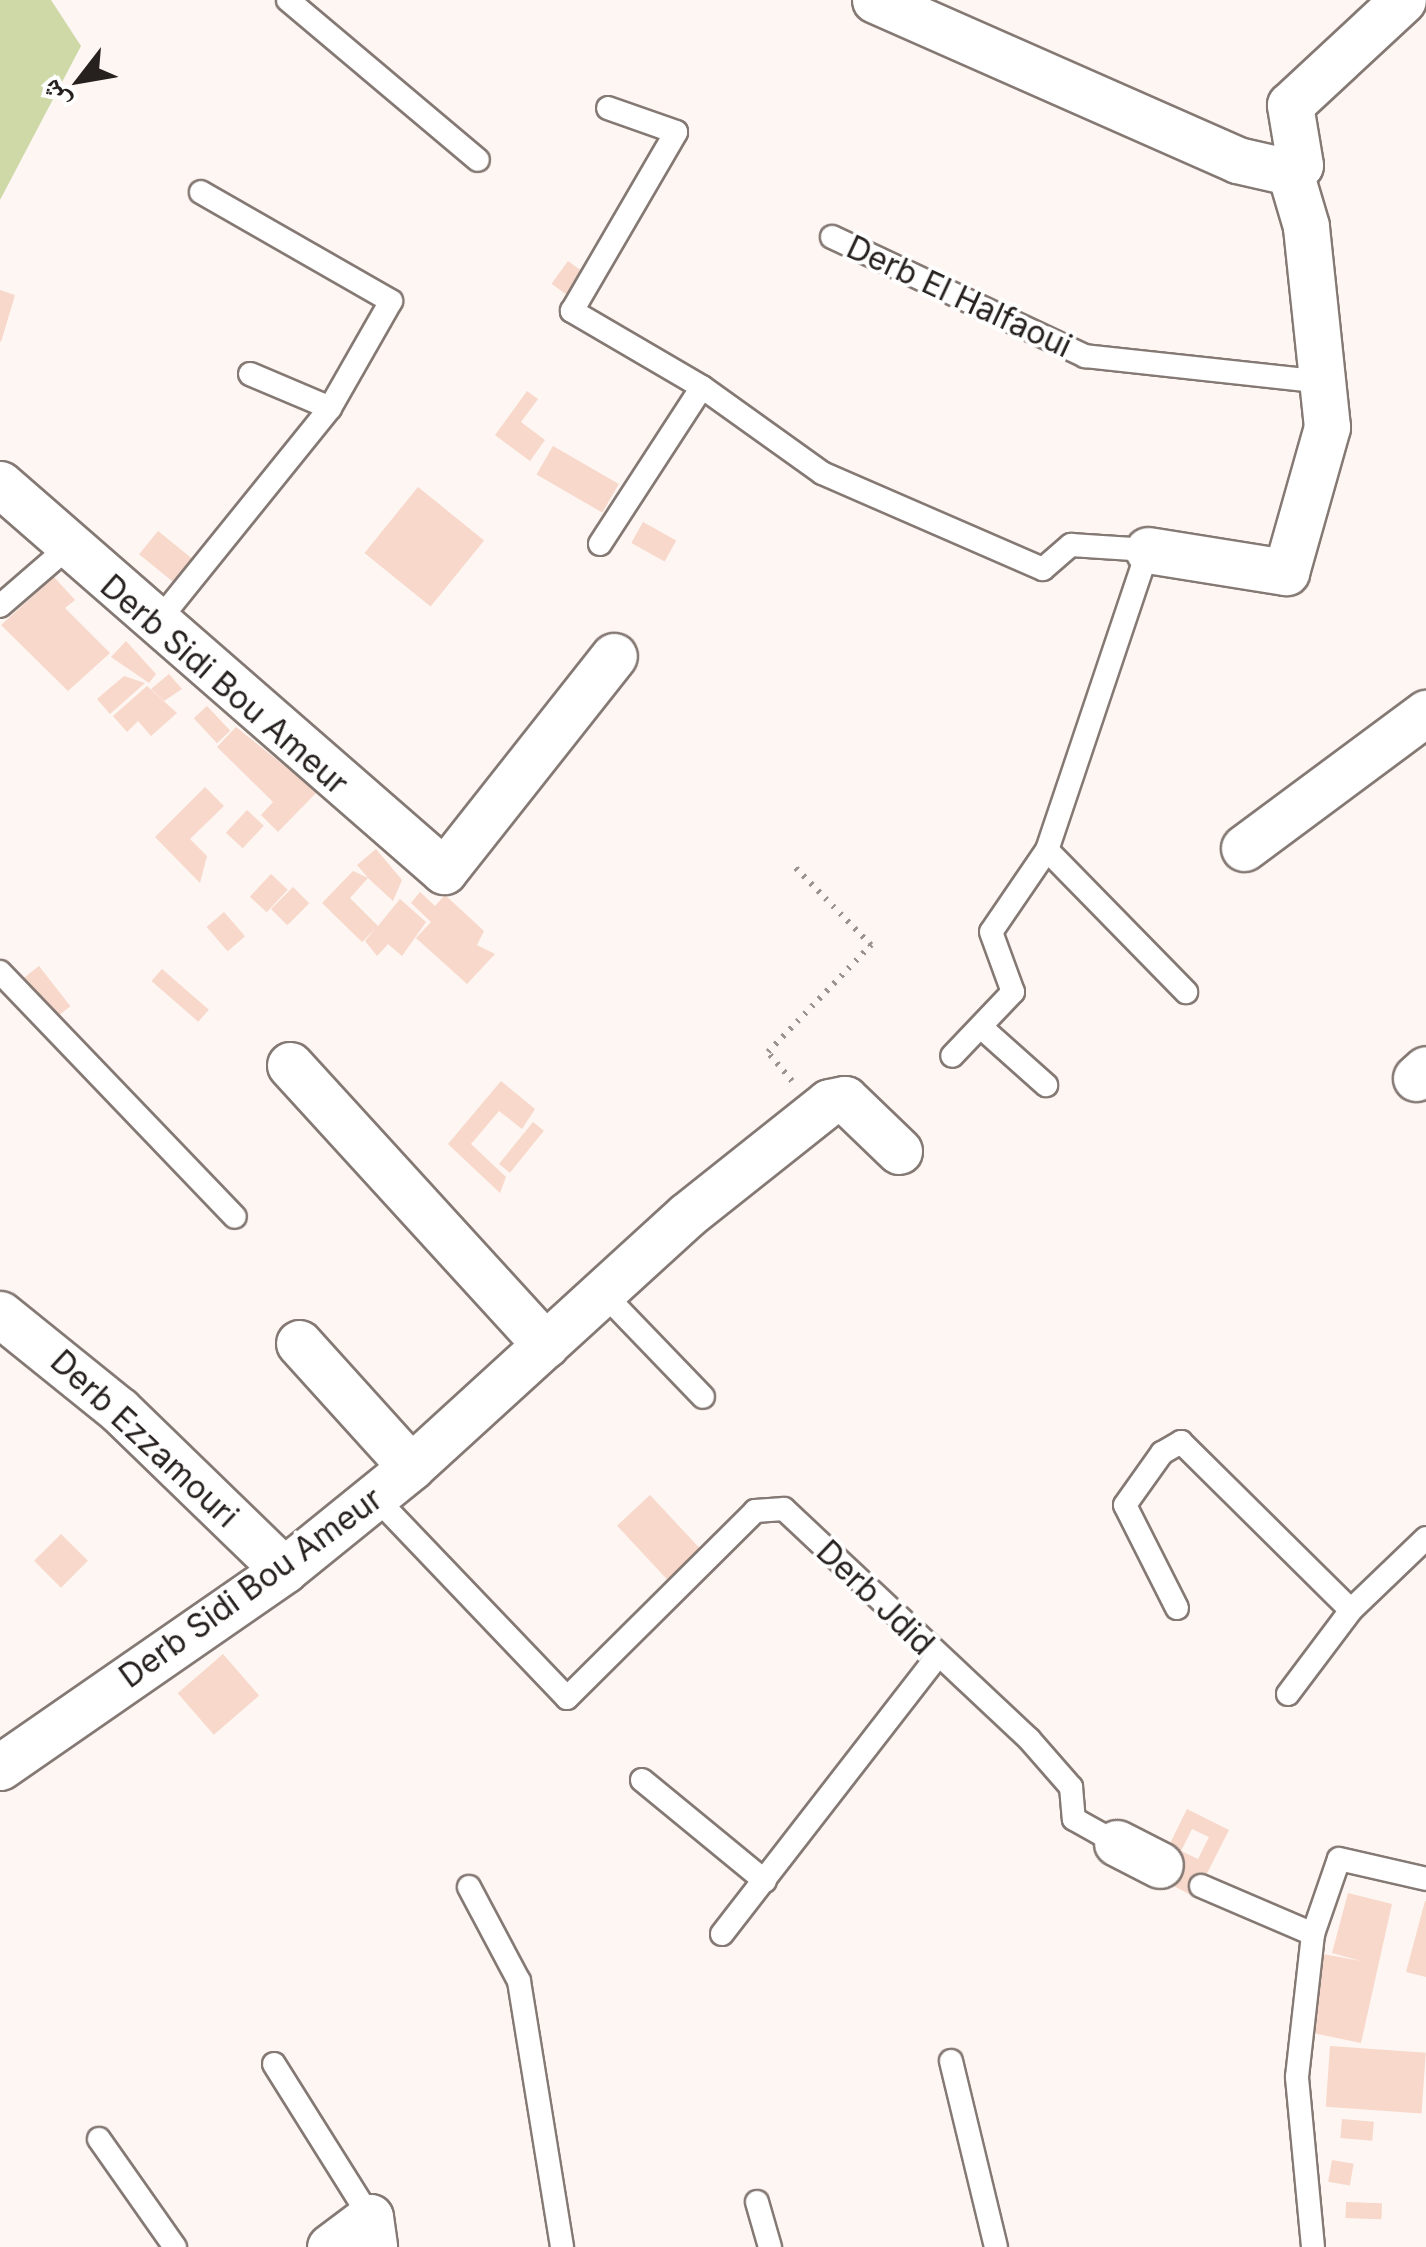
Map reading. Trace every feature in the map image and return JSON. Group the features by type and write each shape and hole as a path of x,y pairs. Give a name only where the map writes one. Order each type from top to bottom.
{"street":[{"path":"876,0 1237,160 1290,172 1300,165 1290,105 1402,0"},
{"path":"1148,550 1286,572 1327,427 1325,382 1290,172"},
{"name":"Derb Sidi Bou Ameur","path":"0,484 66,550 437,867 454,866 614,656"},
{"path":"1244,848 1426,713"},
{"path":"290,1064 546,1345"},
{"path":"411,1466 603,1293 817,1110 845,1099 899,1151"},
{"name":"Derb Ezzamouri","path":"0,1314 120,1410 284,1570"},
{"name":"Derb Sidi Bou Ameur","path":"0,1767 284,1570 377,1499 411,1466 299,1343"},
{"name":"Derb Jdid","path":"1117,1844 1160,1865"},
{"path":"330,2247 372,2232"}],"lane":[{"path":"288,0 478,160"},
{"path":"608,108 676,132 572,312 702,387 822,474 1044,569 1071,545 1148,550 1047,850 990,932 1015,987 982,1028 952,1056"},
{"path":"155,625 330,408 390,310 388,293 201,192"},
{"name":"Derb El Halfaoui","path":"832,237 1085,356 1325,382"},
{"path":"250,374 330,408"},
{"path":"600,544 702,387"},
{"path":"0,606 66,550"},
{"path":"1047,850 1186,992"},
{"path":"0,972 235,1217"},
{"path":"982,1028 1046,1086"},
{"path":"603,1293 702,1397"},
{"path":"1177,1608 1125,1506 1162,1452 1181,1442 1350,1610"},
{"name":"Derb Jdid","path":"377,1499 559,1694 584,1691 756,1511 772,1504 1069,1783 1074,1819 1117,1844"},
{"path":"1288,1694 1350,1610 1426,1538"},
{"path":"722,1934 936,1658"},
{"path":"642,1780 765,1881"},
{"path":"1314,2247 1298,2076 1313,1934 1333,1870 1345,1856 1426,1879"},
{"path":"1201,1886 1313,1934"},
{"path":"469,1887 519,1981 562,2247"},
{"path":"951,2061 996,2247"},
{"path":"274,2064 372,2232"},
{"path":"98,2140 175,2247"},
{"path":"757,2202 770,2247"}],"path":[{"path":"792,864 871,945 768,1052 817,1110"}],"green space":[{"path":"0,0 51,0 81,46 0,200"}],"building":[{"path":"568,261 589,276 573,299 552,284"},
{"path":"0,290 15,295 1,342 0,341"},
{"path":"527,391 538,399 521,422 545,440 530,461 495,435"},
{"path":"553,446 619,484 602,513 536,475"},
{"path":"418,487 484,540 431,607 365,553"},
{"path":"643,522 676,540 665,561 631,543"},
{"path":"158,531 192,559 173,582 139,554"},
{"path":"54,577 75,600 65,608 110,653 68,691 1,625"},
{"path":"126,641 156,674 149,683 111,657"},
{"path":"169,674 182,689 164,701 151,689"},
{"path":"124,676 145,683 110,714 97,699"},
{"path":"147,686 177,713 151,736 138,721 127,732 113,716"},
{"path":"207,706 230,731 217,743 194,718"},
{"path":"236,727 317,792 278,832 261,815 273,802 217,747"},
{"path":"205,787 224,806 190,839 207,856 200,883 155,837"},
{"path":"247,810 264,826 243,848 226,833"},
{"path":"376,849 402,880 393,901 357,865"},
{"path":"353,871 368,878 350,898 378,926 400,899 426,922 402,956 388,944 377,956 365,941 375,929 362,942 322,903"},
{"path":"271,874 288,890 267,912 250,897"},
{"path":"293,887 309,903 287,925 271,909"},
{"path":"420,892 435,906 445,895 484,931 477,945 495,954 467,984 416,938 431,922 411,903"},
{"path":"224,912 245,936 228,951 207,927"},
{"path":"39,966 70,1006 54,1019 22,979"},
{"path":"162,969 209,1010 198,1022 152,981"},
{"path":"501,1081 535,1109 522,1129 499,1111 471,1144 506,1177 500,1193 448,1144"},
{"path":"533,1122 544,1131 510,1173 499,1164"},
{"path":"650,1495 702,1551 669,1581 617,1526"},
{"path":"61,1534 88,1561 61,1588 34,1561"},
{"path":"223,1654 259,1696 214,1735 178,1693"},
{"path":"1187,1809 1229,1830 1195,1897 1154,1876","holes":["1192,1829 1209,1837 1198,1859 1181,1851"]},
{"path":"1348,1893 1392,1904 1361,2043 1308,2032 1323,1954 1361,1961 1332,1953"},
{"path":"1426,1901 1426,1977 1406,1972"},
{"path":"1330,2046 1426,2053 1422,2114 1326,2107"},
{"path":"1342,2119 1374,2122 1372,2141 1340,2138"},
{"path":"1332,2160 1354,2164 1350,2185 1328,2182"},
{"path":"1346,2202 1382,2203 1381,2219 1345,2218"}]}
